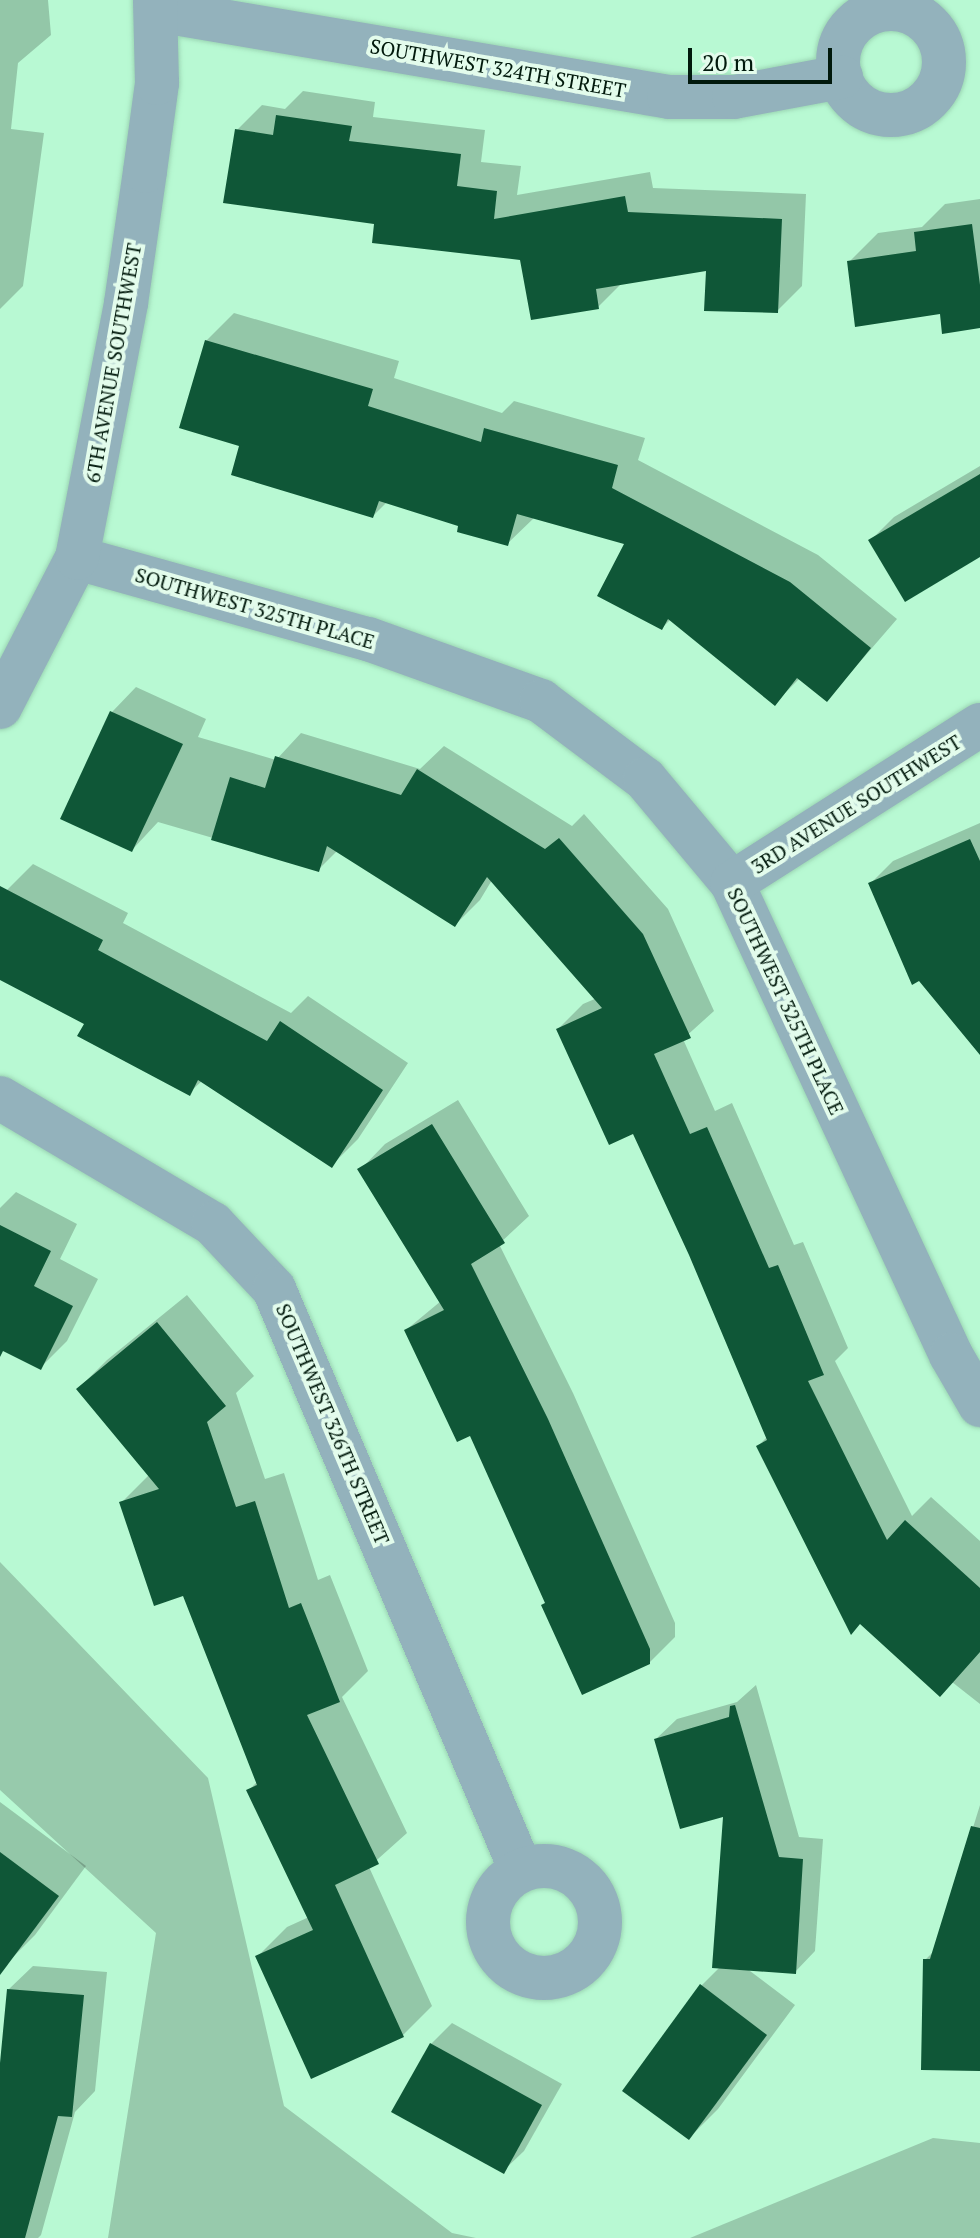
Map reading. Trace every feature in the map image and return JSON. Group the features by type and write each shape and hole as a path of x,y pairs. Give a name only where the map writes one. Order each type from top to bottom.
{"street":[{"name":"SOUTHWEST 324TH STREET","path":"156,5 669,97 734,97 841,77"},
{"name":"6TH AVENUE SOUTHWEST","path":"0,707 77,558 128,288 157,83 156,5"},
{"name":"SOUTHWEST 325TH PLACE","path":"77,558 368,639 541,701 645,779 732,883 951,1355 980,1405"},
{"name":"3RD AVENUE SOUTHWEST","path":"732,883 980,725"},
{"name":"SOUTHWEST 326TH STREET","path":"0,1098 213,1224 274,1289 521,1870"}],"green space":[{"path":"0,1562 208,1778 284,2106 452,2233 476,2238 108,2238 156,1933 0,1790"},
{"path":"933,2138 980,2143 980,2238 690,2238"}],"building":[{"path":"276,115 352,126 349,141 461,154 457,186 497,191 494,219 625,196 628,212 782,219 778,313 704,311 706,271 596,289 599,309 531,320 520,260 372,243 374,224 223,203 235,129 273,135"},
{"path":"972,224 980,285 980,328 942,334 940,314 855,327 847,261 916,251 914,232"},
{"path":"205,340 373,389 368,406 481,442 484,428 618,465 612,488 790,582 871,648 827,702 797,678 775,706 668,619 662,630 597,596 624,544 517,514 508,546 457,532 458,526 379,501 373,518 231,475 239,446 179,428"},
{"path":"980,474 980,557 905,602 868,540"},
{"path":"110,711 183,744 132,852 60,819"},
{"path":"275,756 401,795 417,769 545,849 559,838 643,934 691,1038 654,1054 690,1134 707,1127 769,1268 778,1265 824,1375 808,1381 887,1540 905,1520 980,1588 980,1652 940,1697 860,1624 851,1635 756,1446 767,1440 689,1255 633,1134 609,1145 556,1029 602,1008 487,877 455,927 327,846 319,872 211,840 230,777 265,788"},
{"path":"970,839 980,861 980,1055 919,981 912,985 868,883"},
{"path":"0,886 103,940 98,950 267,1041 280,1021 383,1090 332,1168 198,1080 190,1096 77,1036 84,1024 0,980"},
{"path":"432,1124 505,1243 471,1264 548,1419 650,1649 650,1664 582,1695 541,1605 545,1603 470,1436 457,1442 404,1330 444,1310 357,1169"},
{"path":"0,1225 51,1251 34,1286 73,1306 41,1370 3,1351 0,1357"},
{"path":"157,1322 226,1406 207,1422 236,1507 255,1501 289,1608 301,1603 340,1702 307,1715 379,1864 335,1885 404,2037 311,2079 255,1956 313,1930 246,1790 257,1785 183,1596 154,1606 119,1502 159,1489 76,1389"},
{"path":"735,1705 779,1857 803,1859 796,1974 712,1968 723,1817 680,1829 654,1739 729,1717 730,1706"},
{"path":"971,1826 980,1828 980,2071 921,2070 923,1959 930,1959"},
{"path":"0,1852 59,1896 0,1975"},
{"path":"700,1984 767,2035 689,2140 622,2091"},
{"path":"7,1989 84,1995 72,2117 58,2116 25,2238 0,2238 0,2063"},
{"path":"430,2043 542,2105 504,2174 391,2112"}]}
